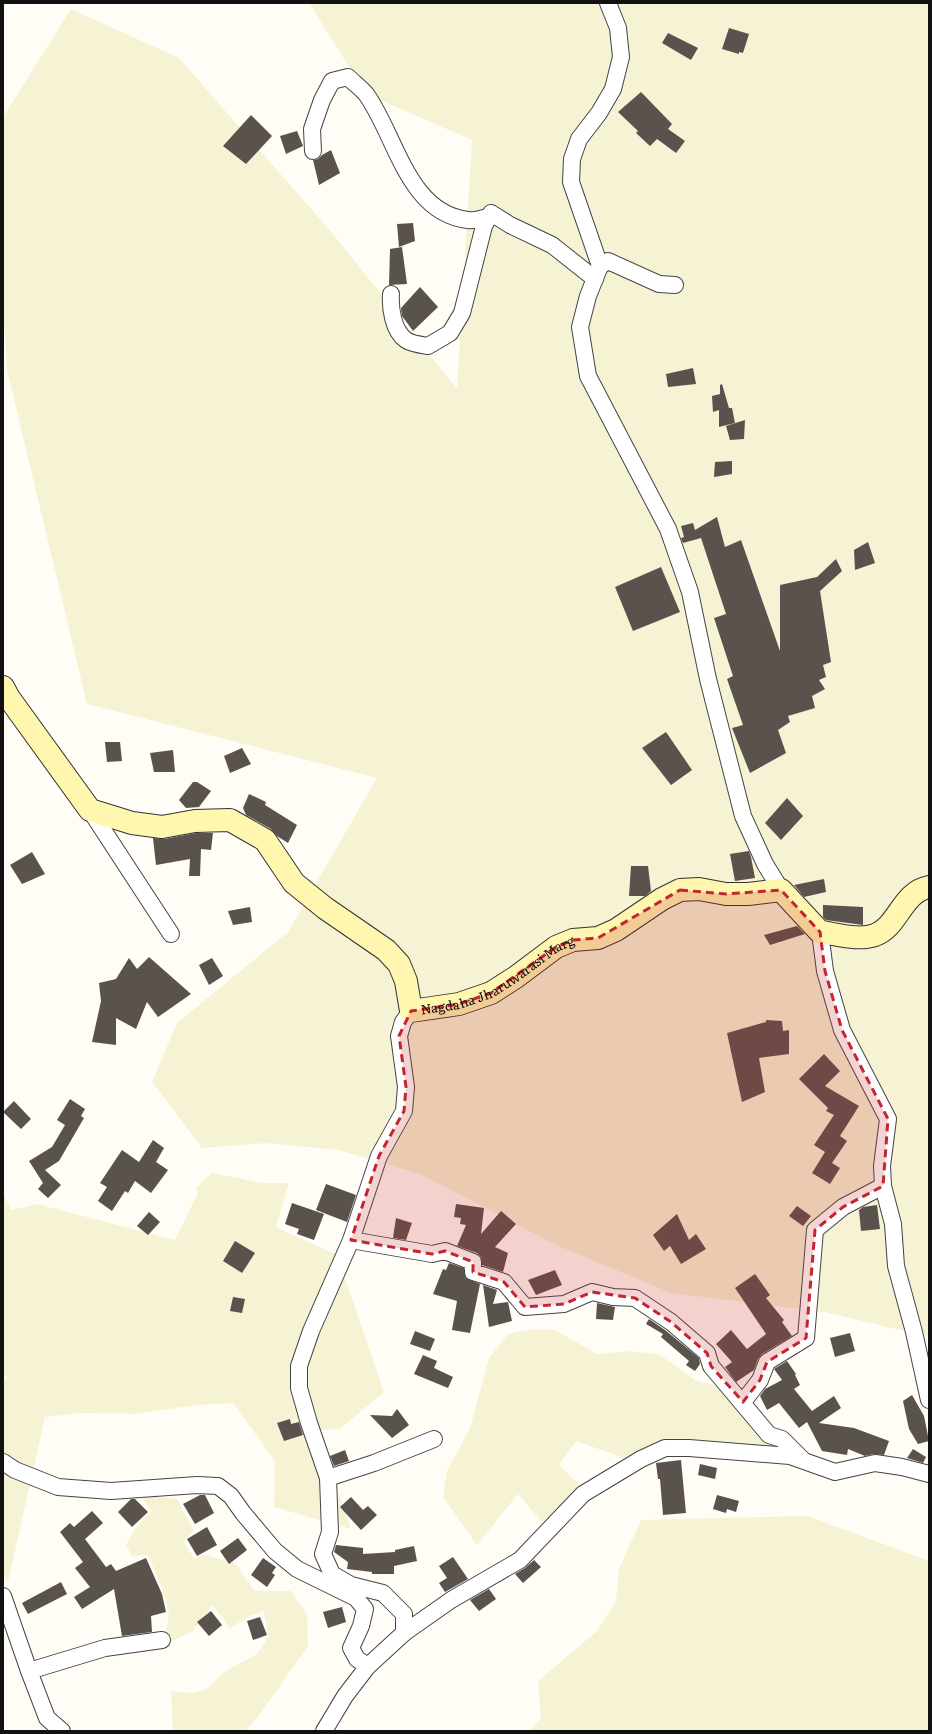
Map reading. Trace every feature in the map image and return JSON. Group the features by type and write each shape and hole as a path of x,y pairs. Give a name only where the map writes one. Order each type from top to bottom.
{"street":[{"path":"598,272 571,182 572,159 579,139 599,113 613,89 621,57 618,28 608,3"},
{"path":"313,151 312,129 322,100 332,81 348,77 366,94 412,182 429,201 444,213 469,220 489,216 491,213 510,225 552,245 598,272"},
{"path":"390,294 390,305 396,328 406,340 428,346 450,333 462,313 484,226 489,216"},
{"path":"675,285 659,284 608,261 598,272 580,327 588,376 668,529 690,592 708,678 743,816 765,864 782,890 820,932 825,971 842,1030 888,1119 882,1166 883,1186 893,1224 896,1266 914,1332 929,1400"},
{"path":"3,687 9,698 90,810 170,934"},
{"name":"Nagdaha Jharuwarasi Marg","path":"90,810 132,823 162,827 195,821 230,820 265,840 294,883 325,908 386,950 399,964 406,981 411,1011 459,1004 491,993 516,977 556,946 573,940 598,938 616,930 662,899 680,890 699,889 726,894 748,894 782,890"},
{"path":"820,932 864,938 876,935 886,928 914,893 929,887"},
{"path":"404,1633 404,1614 383,1593 351,1585 332,1574 323,1554 330,1532 328,1478 309,1423 299,1388 298,1366 311,1331 351,1240 379,1156 404,1111 406,1087 399,1036 403,1022 411,1011"},
{"path":"742,1402 760,1380 767,1362 806,1338 815,1230 842,1207 883,1186"},
{"path":"351,1240 432,1254 445,1251 472,1262 473,1272 504,1282 525,1307 564,1304 592,1292 613,1297 635,1298 671,1322 707,1353 711,1366 769,1435 782,1439 805,1461"},
{"path":"328,1478 374,1462 434,1438"},
{"path":"324,1731 345,1696 368,1666 404,1633 451,1600 520,1560 584,1494 641,1459 665,1448 690,1448 790,1456 835,1472 875,1463 902,1466 929,1474"},
{"path":"3,1462 15,1470 58,1487 111,1491 197,1484 218,1486 231,1496 243,1513 275,1551 297,1568 356,1598 365,1609 361,1626 351,1648 357,1659 368,1666"},
{"path":"3,1596 47,1718 62,1731"},
{"path":"29,1671 105,1648 162,1640"}],"highlighted area":[{"path":"680,890 726,894 781,890 820,932 825,971 842,1030 888,1119 883,1186 843,1207 815,1230 806,1338 767,1362 760,1380 743,1402 711,1366 707,1353 671,1322 635,1298 592,1292 564,1304 525,1307 504,1282 473,1272 473,1262 445,1251 432,1254 351,1240 379,1156 404,1111 406,1087 399,1036 411,1011 459,1004 491,993 556,947 573,940 598,938"}],"shaded area":[{"path":"309,3 929,3 929,1337 825,1312 671,1293 554,1244 420,1174 338,1150 266,1143 202,1148 152,1082 177,1023 288,932 377,778 87,704 7,370 3,303 3,117 71,9 179,58 333,234 457,389 472,140 366,94"},
{"path":"212,1173 262,1183 289,1183 276,1227 337,1255 384,1392 340,1429 316,1430 351,1529 274,1507 275,1461 233,1403 197,1405 135,1414 82,1413 45,1417 8,1583 3,1574 3,1380 8,1378 3,1374 3,1193 11,1210 37,1204 175,1240 198,1193 196,1188"},
{"path":"534,1329 555,1330 597,1354 631,1351 660,1355 696,1381 717,1386 778,1447 732,1447 627,1459 576,1441 559,1465 579,1485 561,1509 542,1522 518,1494 477,1545 443,1497 447,1471 470,1428 489,1358 508,1334"},
{"path":"139,1493 177,1499 194,1531 183,1541 194,1558 205,1555 235,1563 255,1591 291,1591 307,1614 308,1646 257,1718 245,1731 173,1731 171,1691 191,1693 205,1690 227,1670 257,1654 269,1637 263,1611 247,1617 230,1629 213,1605 193,1631 164,1645 169,1612 162,1588 148,1555 132,1556 126,1545 134,1530 151,1511"},
{"path":"808,1516 929,1561 929,1731 528,1731 541,1719 538,1681 596,1632 616,1601 619,1569 641,1520"}],"building":[{"path":"729,28 749,34 743,53 739,52 739,54 722,49"},
{"path":"668,33 698,48 691,60 662,43"},
{"path":"641,92 672,124 668,129 685,141 676,153 657,139 650,146 636,133 638,131 618,112"},
{"path":"251,115 272,136 246,164 223,146"},
{"path":"297,131 303,146 286,154 280,136"},
{"path":"331,150 340,173 319,185 313,160 318,159"},
{"path":"413,223 415,241 399,247 397,224"},
{"path":"402,247 407,284 389,285 390,249"},
{"path":"420,287 438,307 413,331 402,316 401,308"},
{"path":"693,368 696,384 668,387 666,374"},
{"path":"722,384 729,408 732,408 735,423 719,427 719,410 713,412 712,396 720,394 720,385"},
{"path":"745,420 744,439 730,440 726,426"},
{"path":"732,461 732,474 714,477 715,462"},
{"path":"717,517 725,547 741,540 780,651 780,585 817,577 836,559 842,571 820,591 831,662 823,665 826,677 819,680 825,689 812,696 815,708 788,716 790,722 778,730 786,753 750,773 732,728 743,725 727,679 733,676 714,618 726,614 701,538 683,543 681,538 684,537 681,526 693,523 695,530"},
{"path":"868,542 875,563 855,570 854,550"},
{"path":"661,567 680,612 633,631 615,587"},
{"path":"666,732 692,770 671,785 642,748"},
{"path":"105,742 120,742 122,761 107,762"},
{"path":"242,748 251,764 230,773 224,756"},
{"path":"173,750 175,772 154,772 150,753"},
{"path":"193,782 197,782 211,791 199,807 186,808 179,800"},
{"path":"249,794 266,802 265,805 297,825 288,843 277,836 271,829 246,815 243,808"},
{"path":"787,798 803,816 781,840 765,823"},
{"path":"196,833 213,833 211,850 201,849 200,876 189,876 190,859 156,865 153,838 164,839"},
{"path":"749,851 755,878 735,881 730,854"},
{"path":"32,852 45,874 22,884 10,865"},
{"path":"631,866 648,866 651,891 645,896 629,896"},
{"path":"824,879 826,892 804,897 794,885"},
{"path":"823,905 863,907 863,925 826,920 823,917"},
{"path":"250,907 252,922 233,925 228,911"},
{"path":"797,926 805,934 770,945 764,935"},
{"path":"149,957 191,994 158,1017 147,1002 136,1029 116,1018 116,1045 92,1042 101,1001 99,983 116,979 129,958 137,969"},
{"path":"212,958 223,976 209,985 199,965"},
{"path":"766,1020 782,1021 783,1031 789,1030 789,1054 759,1058 765,1092 742,1102 727,1033 766,1022"},
{"path":"824,1054 840,1071 825,1086 859,1106 840,1136 847,1141 832,1163 840,1168 830,1184 812,1173 825,1152 814,1145 834,1115 826,1111 828,1108 799,1079"},
{"path":"70,1099 85,1109 81,1116 84,1118 59,1161 45,1170 61,1185 48,1198 38,1189 43,1183 29,1161 52,1147 65,1125 57,1120"},
{"path":"14,1101 31,1119 21,1129 3,1112"},
{"path":"153,1140 164,1148 156,1162 168,1170 151,1193 135,1181 128,1193 125,1191 112,1211 98,1201 107,1187 100,1183 122,1150 139,1162"},
{"path":"326,1184 356,1195 347,1222 316,1210"},
{"path":"292,1203 324,1214 314,1240 297,1234 299,1229 285,1224"},
{"path":"456,1204 484,1208 481,1234 501,1211 516,1224 495,1247 508,1253 503,1272 482,1265 481,1257 477,1253 457,1246 466,1225 460,1224 461,1218 454,1217"},
{"path":"877,1205 880,1229 861,1231 859,1210 863,1207"},
{"path":"797,1206 811,1216 803,1226 789,1216"},
{"path":"149,1212 160,1222 148,1235 137,1226"},
{"path":"677,1214 689,1240 696,1234 706,1249 681,1264 670,1246 664,1251 653,1235"},
{"path":"396,1218 412,1223 406,1240 393,1238"},
{"path":"235,1241 255,1253 242,1273 223,1261"},
{"path":"449,1263 464,1268 466,1278 480,1284 470,1333 452,1330 457,1301 433,1294 443,1269 446,1270"},
{"path":"555,1270 562,1285 536,1295 528,1280"},
{"path":"755,1274 770,1295 766,1298 784,1320 782,1322 792,1336 762,1354 758,1359 754,1370 736,1382 725,1367 732,1362 716,1344 731,1330 747,1349 766,1334 735,1288"},
{"path":"483,1285 497,1290 493,1304 508,1302 512,1321 489,1327"},
{"path":"233,1297 245,1299 242,1313 230,1311"},
{"path":"597,1303 615,1307 613,1320 596,1319"},
{"path":"649,1319 699,1358 700,1364 695,1371 686,1365 689,1361 661,1337 663,1334 646,1324"},
{"path":"415,1331 435,1339 430,1351 410,1344"},
{"path":"850,1333 855,1351 835,1357 830,1338"},
{"path":"423,1355 437,1361 434,1368 453,1377 448,1388 414,1374"},
{"path":"787,1361 796,1374 795,1375 800,1385 794,1389 812,1411 834,1396 841,1408 819,1423 854,1428 889,1441 884,1455 873,1454 865,1456 848,1449 847,1455 822,1451 807,1422 799,1428 779,1403 767,1410 760,1396 765,1389 782,1380 774,1369"},
{"path":"912,1395 924,1416 929,1441 918,1444 909,1429 903,1401"},
{"path":"397,1409 409,1425 392,1438 370,1415 392,1416"},
{"path":"290,1419 291,1424 299,1422 303,1435 284,1441 277,1423"},
{"path":"913,1449 926,1457 923,1463 907,1458"},
{"path":"345,1450 349,1461 334,1466 330,1456"},
{"path":"681,1460 686,1513 663,1515 660,1479 658,1479 656,1463"},
{"path":"700,1464 717,1468 715,1479 698,1475"},
{"path":"200,1495 205,1495 214,1513 195,1524 183,1504"},
{"path":"717,1495 739,1501 736,1512 727,1509 726,1513 713,1509"},
{"path":"351,1497 363,1510 368,1506 377,1515 361,1530 340,1507"},
{"path":"131,1499 135,1499 148,1512 132,1527 118,1512"},
{"path":"92,1511 103,1523 85,1539 106,1567 111,1564 116,1571 146,1558 162,1594 166,1612 151,1616 152,1632 122,1636 114,1589 82,1609 74,1597 90,1587 75,1568 83,1562 60,1532 70,1523 74,1527"},
{"path":"207,1527 217,1545 197,1556 187,1539"},
{"path":"238,1538 247,1550 229,1564 220,1551"},
{"path":"336,1545 363,1548 363,1554 395,1552 395,1550 414,1546 417,1561 394,1566 394,1574 372,1574 372,1572 347,1569 348,1562 334,1552"},
{"path":"453,1557 468,1579 445,1592 439,1583 447,1578 439,1566"},
{"path":"263,1558 276,1567 272,1573 275,1575 267,1587 251,1575"},
{"path":"534,1560 541,1567 523,1583 515,1574"},
{"path":"61,1582 67,1594 28,1614 22,1603"},
{"path":"489,1589 496,1599 479,1611 470,1600"},
{"path":"342,1607 346,1622 328,1628 323,1612"},
{"path":"211,1611 222,1625 209,1636 197,1622"},
{"path":"260,1617 267,1635 253,1640 247,1621"}]}
